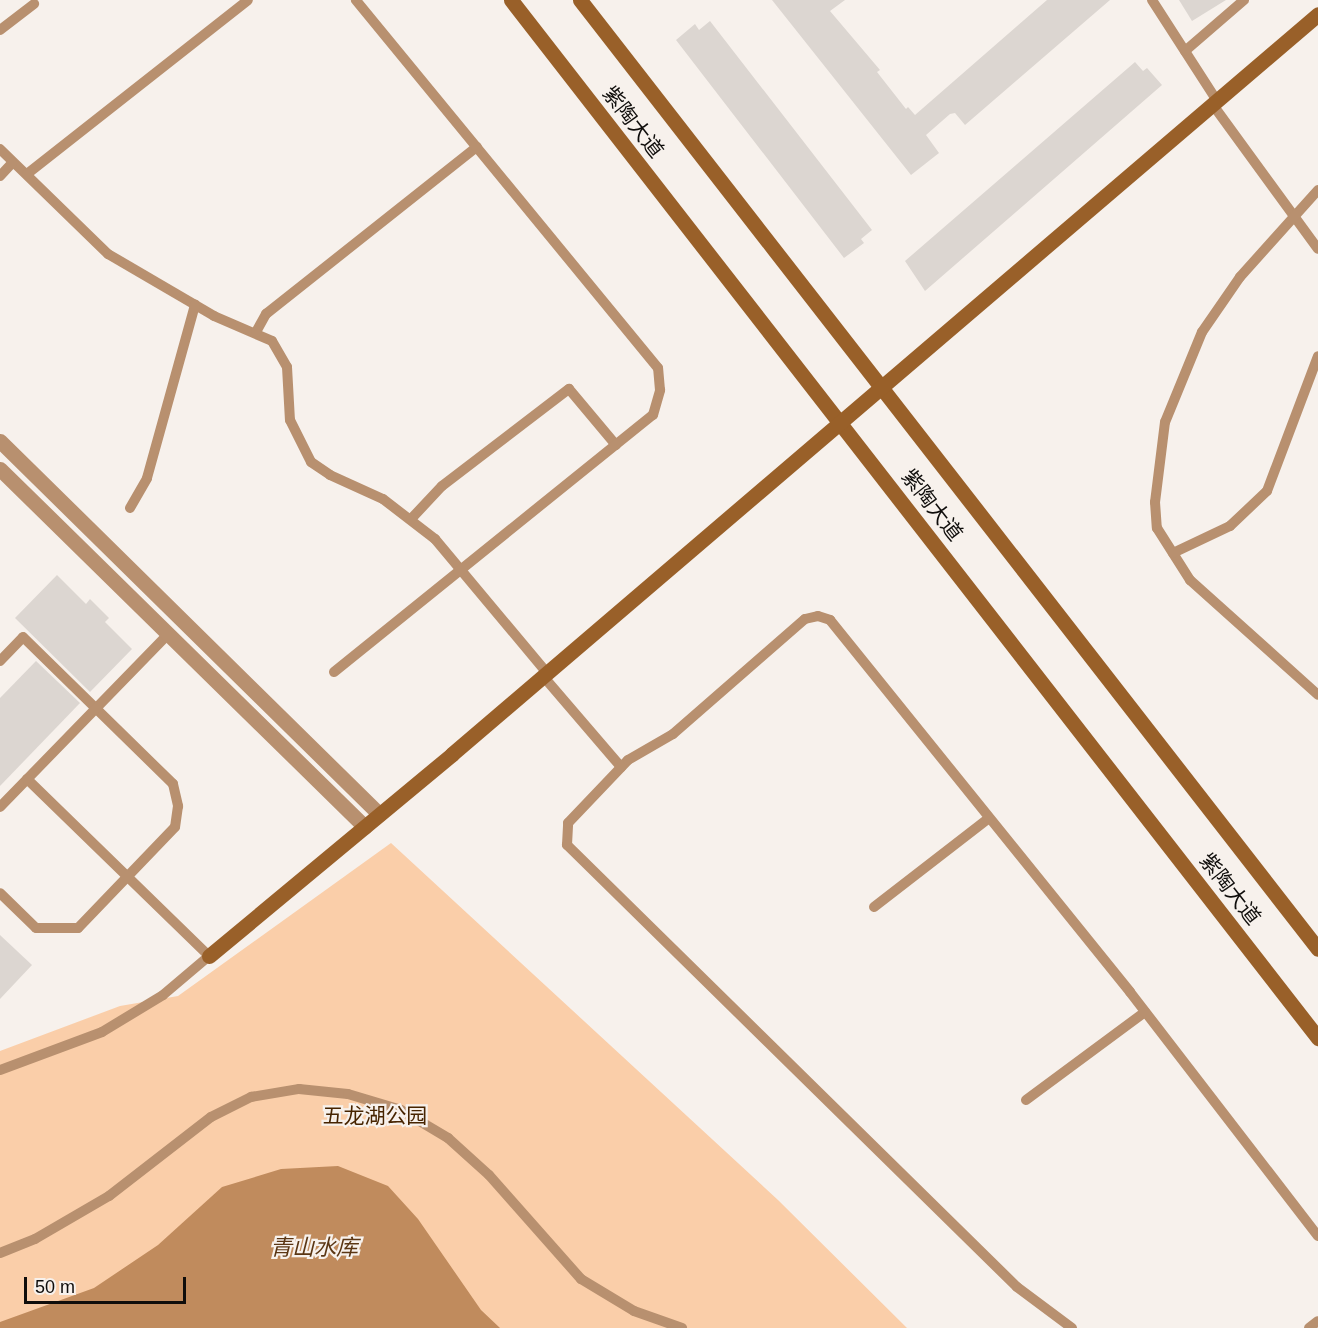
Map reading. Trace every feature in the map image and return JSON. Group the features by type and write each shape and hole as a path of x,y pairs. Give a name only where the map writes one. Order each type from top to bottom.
{"main road":[{"name":"紫陶大道","path":"512,0 1318,1038"},
{"name":"紫陶大道","path":"579,0 1318,949"},
{"path":"209,956 545,675 1318,14"}],"street":[{"path":"0,441 380,814"},
{"path":"0,469 364,827"}],"lane":[{"path":"27,174 248,0"},
{"path":"334,672 653,415 660,390 658,368 356,0"},
{"path":"1152,0 1215,103 1318,249"},
{"path":"1185,51 1244,0"},
{"path":"0,30 34,4"},
{"path":"256,332 266,314 477,147"},
{"path":"0,149 108,254 195,305 272,341 284,358 290,420 311,462 330,476 383,499 435,539 621,767"},
{"path":"0,176 12,163"},
{"path":"1318,190 1221,303 1174,394 1159,450 1155,502 1157,528 1190,580 1318,694"},
{"path":"130,508 147,478 195,305"},
{"path":"1173,553 1230,526 1267,491 1318,356"},
{"path":"411,519 442,486 569,389 616,445"},
{"path":"1072,1328 1017,1287 570,852 565,837 568,823 621,767 673,734 805,619 818,616 830,620 1145,1012 1318,1236"},
{"path":"0,807 168,634"},
{"path":"0,661 23,637 173,783 177,795 175,827 78,928 66,930 36,927 0,893"},
{"path":"0,1070 102,1032 163,995 209,956 27,779"},
{"path":"874,907 989,818"},
{"path":"1026,1100 1145,1012"},
{"path":"0,1253 36,1239 109,1196 211,1117 251,1097 299,1089 348,1094 401,1110 448,1138 489,1174 581,1279 634,1311 682,1328"},
{"path":"1309,1328 1318,1321"}],"green space":[{"name":"五龙湖公园","path":"391,843 778,1200 907,1328 0,1328 0,1051 120,1006 178,996"}],"water":[{"name":"青山水库","path":"338,1166 388,1186 418,1219 481,1310 500,1328 0,1328 0,1322 94,1288 158,1245 222,1187 281,1169"}],"building":[{"path":"772,0 845,0 830,11 880,70 877,72 906,109 908,107 915,115 1047,0 1110,0 965,125 955,113 950,114 926,135 939,153 911,175"},
{"path":"1179,0 1226,0 1192,21"},
{"path":"710,21 872,230 861,239 864,243 844,258 676,40 695,24 699,30"},
{"path":"1135,62 1143,71 1147,68 1162,85 925,291 905,261"},
{"path":"57,575 86,604 90,599 109,618 105,622 132,649 90,692 15,618"},
{"path":"36,661 80,703 0,786 0,698"},
{"path":"0,935 32,965 0,999"}]}
